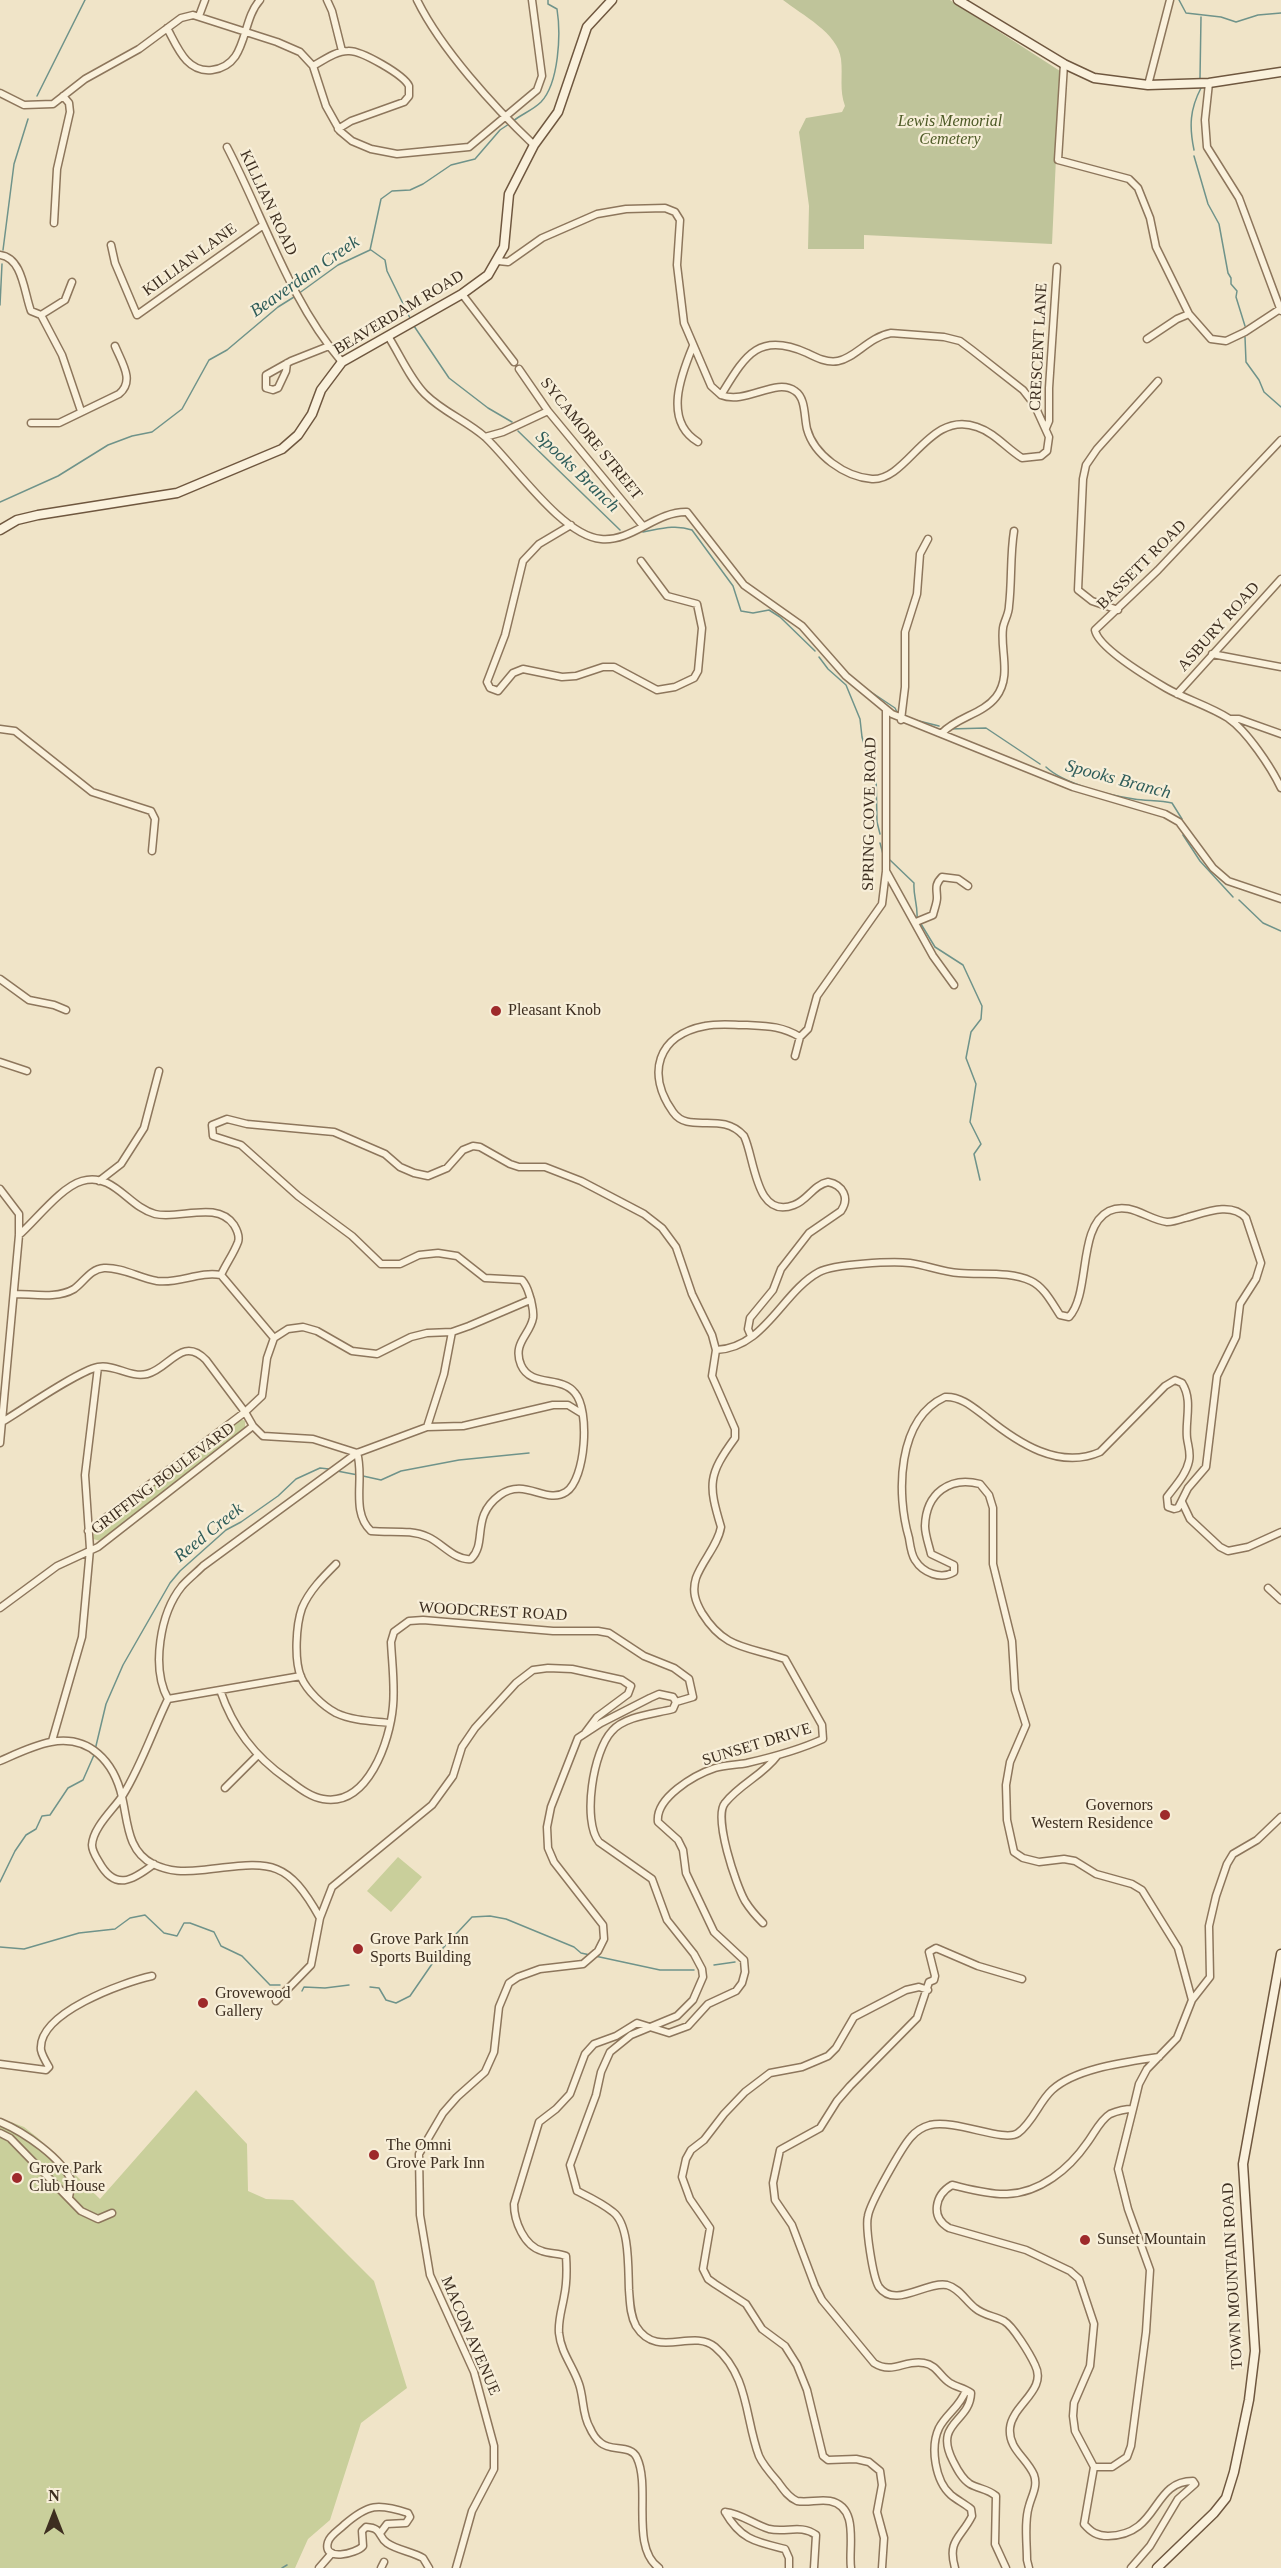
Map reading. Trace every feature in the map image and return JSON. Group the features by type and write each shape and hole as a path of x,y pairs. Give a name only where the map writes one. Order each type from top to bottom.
{"street":[{"path":"199,16 205,0"},
{"path":"167,28 186,60 193,67 205,70 225,66 233,60 253,11 260,0"},
{"path":"327,0 342,51"},
{"path":"417,0 429,24 506,118 534,145"},
{"path":"0,94 18,103 34,106 53,104 85,79 139,49 167,28 187,16 199,16 291,47 304,56 313,66 326,106 338,129 352,141 385,153 429,153 469,147 537,90 542,76 532,0"},
{"name":"BEAVERDAM ROAD","path":"0,530 17,520 38,515 177,493 282,449 298,435 312,414 321,390 342,362 462,294 488,275 498,261 507,230 509,194 534,145 558,112 587,27 612,0"},
{"path":"958,0 1064,64 1094,78 1148,85 1209,83 1281,72"},
{"path":"1148,85 1170,0"},
{"path":"313,66 342,51 355,51 407,81 410,91 407,100 399,105 351,121 338,129"},
{"path":"1064,64 1058,160 1129,179 1138,188 1150,218 1156,247 1189,314 1211,339 1226,341 1280,310 1239,198 1208,147 1204,120 1209,83"},
{"path":"54,223 57,169 70,112 69,103 63,96"},
{"name":"KILLIAN ROAD","path":"227,147 255,205 262,226 295,288 329,346 342,362"},
{"path":"498,261 508,262 542,238 597,214 626,209 665,208 675,212 680,220 677,265 684,323 711,386 721,395 745,359 769,344 786,345 829,362 849,357 884,334 944,337 960,341 1023,390 1046,428"},
{"name":"KILLIAN LANE","path":"111,245 115,263 137,315 262,226"},
{"path":"0,255 8,256 14,261 31,311 41,315 62,355 81,411"},
{"name":"CRESCENT LANE","path":"721,395 729,398 746,397 784,386 793,389 800,395 811,440 820,452 848,472 871,479 887,476 906,462 916,449 943,429 959,424 983,429 1015,453 1029,458 1041,456 1047,451 1049,437 1046,428 1049,421 1048,388 1057,267"},
{"path":"41,315 65,300 72,282"},
{"path":"462,294 514,362"},
{"path":"1147,339 1189,314"},
{"path":"388,336 424,393 440,407 485,437 516,473 579,532 600,539 616,538 670,513 687,512 744,585 802,626 846,676 886,710 902,720 942,733 1073,786 1165,814 1179,822 1213,868 1228,882 1281,899"},
{"path":"31,423 59,423 119,394 126,388 128,379 115,346"},
{"path":"287,363 278,388 273,390 266,388 266,375 287,363 329,346"},
{"path":"693,346 680,384 677,408 684,430 698,441"},
{"name":"SYCAMORE STREET","path":"519,369 548,411 643,526"},
{"path":"1118,610 1092,601 1078,590 1083,478 1086,465 1097,449 1158,381"},
{"path":"485,437 503,432 548,411"},
{"name":"BASSETT ROAD","path":"1281,440 1118,610 1095,630 1096,637 1107,647 1177,694 1230,719 1270,766 1281,788"},
{"path":"571,525 539,544 523,561 507,625 487,682 490,688 498,692 507,679 523,669 562,677 576,676 603,667 614,667 657,690 675,687 694,678 698,671 702,628 697,604 667,596 641,561"},
{"path":"942,733 950,724 978,711 996,698 1001,686 1005,672 1003,628 1010,608 1014,531"},
{"path":"902,720 905,687 905,632 916,594 920,554 928,539"},
{"name":"ASBURY ROAD","path":"1177,694 1281,579"},
{"path":"1212,654 1281,668"},
{"name":"SPRING COVE ROAD","path":"795,1056 800,1037 808,1029 817,996 882,903 886,870 886,710"},
{"path":"1230,719 1239,719 1281,734"},
{"path":"0,729 15,732 92,792 151,811 155,819 152,851"},
{"path":"886,870 933,956 954,985"},
{"path":"915,922 933,915 937,898 937,882 942,878 958,879 968,886"},
{"path":"0,979 28,1000 66,1010"},
{"path":"751,1336 748,1326 750,1318 771,1293 779,1271 809,1233 841,1211 844,1206 844,1194 841,1187 828,1182 822,1183 807,1197 792,1206 774,1205 767,1201 759,1188 744,1136 724,1123 690,1122 678,1117 659,1083 657,1067 662,1053 674,1040 704,1026 727,1024 776,1027 800,1037"},
{"path":"0,1062 27,1071"},
{"path":"99,1181 121,1164 144,1128 159,1071"},
{"path":"357,1453 363,1524 371,1531 418,1533 467,1560 474,1557 483,1514 501,1495 522,1487 547,1495 559,1495 571,1488 583,1453 585,1425 576,1394 566,1384 557,1381 540,1381 523,1369 520,1362 520,1345 533,1321 528,1287 522,1280 484,1278 458,1256 429,1253 400,1264 381,1264 352,1236 298,1196 241,1145 213,1136 212,1125 227,1119 247,1124 334,1132 385,1154 399,1167 428,1176 441,1173 463,1150 473,1146 480,1147 519,1167 545,1167 581,1181 644,1214 670,1236 692,1294 707,1322 716,1350 734,1348 751,1336 818,1273 839,1267 902,1262 949,1272 1003,1274 1029,1279 1039,1285 1060,1315 1069,1317 1076,1307 1089,1242 1099,1220 1109,1211 1128,1209 1158,1220 1172,1222 1214,1211 1236,1210 1246,1218 1261,1263 1260,1271 1240,1304 1236,1337 1217,1376 1206,1467 1188,1488 1182,1502 1174,1509 1168,1507 1166,1500 1190,1460 1187,1437 1187,1396 1182,1383 1175,1380 1165,1386 1100,1452 1089,1457 1071,1460 1050,1456 1002,1430 959,1399 945,1397 932,1405 914,1429 905,1455 901,1490 904,1522 915,1560 936,1576 948,1576 954,1572 954,1565 931,1554 925,1527 932,1500 944,1486 959,1481 980,1484 989,1495 994,1522 993,1564 1012,1641 1015,1690 1026,1725 1010,1762 1006,1785 1007,1820 1014,1851 1023,1858 1039,1862 1064,1859 1074,1861 1096,1874 1132,1884 1142,1890 1178,1948 1192,2000"},
{"path":"19,1235 67,1189 80,1182 99,1181 118,1188 153,1214 204,1212 231,1221 236,1227 238,1240 221,1275"},
{"path":"0,1189 19,1214 15,1294 0,1443"},
{"path":"15,1294 64,1293 75,1288 92,1272 102,1268 121,1269 158,1281 172,1281 210,1273 221,1275 274,1338"},
{"path":"2,1422 88,1370 98,1367 144,1375 153,1372 174,1355 182,1352 200,1354 245,1412 262,1396 267,1358 274,1338 288,1329 303,1327 317,1331 352,1351 377,1354 411,1337 427,1333 452,1332 530,1300"},
{"path":"427,1427 444,1374 452,1332"},
{"name":"SUNSET DRIVE","path":"659,2568 647,2553 644,2540 641,2473 637,2458 633,2452 623,2448 601,2444 590,2429 579,2384 562,2351 559,2318 568,2276 566,2256 538,2250 521,2232 514,2217 514,2204 539,2122 570,2094 585,2054 594,2044 616,2036 637,2023 669,2033 688,2026 708,2004 736,1991 742,1983 745,1972 744,1960 714,1932 686,1873 678,1840 658,1822 657,1814 661,1805 695,1778 716,1768 777,1755 823,1739 822,1725 794,1671 785,1659 726,1641 712,1629 694,1599 693,1589 696,1578 721,1527 713,1499 714,1474 718,1461 735,1438 735,1429 712,1376 716,1350"},
{"path":"52,1742 82,1637 90,1549 85,1475 98,1367"},
{"path":"168,1699 163,1691 160,1666 161,1640 169,1609 182,1586 203,1566 357,1453 427,1427 463,1426 553,1404 568,1405 581,1413"},
{"name":"GRIFFING BOULEVARD","path":"0,1608 57,1566 98,1546 253,1426 245,1412 88,1531"},
{"path":"253,1426 263,1436 314,1439 357,1453"},
{"path":"1182,1502 1190,1519 1220,1547 1228,1551 1248,1548 1281,1532"},
{"path":"336,1564 308,1597 299,1618 297,1642 301,1676 314,1695 335,1712 346,1717 390,1723"},
{"path":"1268,1588 1281,1600"},
{"name":"WOODCREST ROAD","path":"220,1690 232,1720 257,1756 316,1798 332,1800 352,1794 370,1774 384,1747 394,1690 391,1642 394,1632 409,1621 423,1620 542,1631 609,1633 634,1650 674,1668 689,1679 693,1697 676,1702"},
{"path":"276,2001 311,1965 320,1918 332,1887 432,1805 453,1776 462,1747 475,1728 516,1683 533,1670 548,1668 572,1669 621,1680 631,1686 628,1694 597,1717 582,1736"},
{"path":"168,1699 301,1676"},
{"path":"582,1736 601,1723 659,1694 673,1697 676,1702 673,1709 629,1721 612,1730 597,1759 591,1797 592,1834 626,1863 652,1879 667,1920 694,1954 702,1969 703,1977 686,2008 677,2016 631,2035 610,2052 601,2072 586,2124 570,2165 577,2191 614,2213 622,2225 627,2252 630,2308 636,2326 643,2334 657,2342 697,2341 708,2343 716,2348 741,2384 760,2458 783,2488 797,2501 830,2501 840,2506 845,2512 850,2521 851,2568"},
{"path":"154,1864 128,1881 116,1881 105,1873 92,1844 108,1811 122,1796 168,1699"},
{"name":"MACON AVENUE","path":"456,2568 472,2511 494,2469 494,2446 474,2372 430,2276 420,2215 418,2162 424,2143 450,2105 485,2072 494,2052 499,2007 509,1983 540,1969 583,1964 598,1951 604,1939 603,1924 554,1862 548,1848 547,1827 551,1807 570,1754 578,1738 582,1736"},
{"path":"0,1761 52,1742 72,1742 90,1747 98,1751 116,1776 129,1832 135,1849 144,1859 168,1870 182,1872 253,1865 277,1868 288,1874 302,1888 320,1918"},
{"path":"763,1923 744,1899 723,1840 722,1805 770,1765 777,1755"},
{"path":"225,1788 257,1756"},
{"path":"1094,2467 1112,2466 1127,2457 1131,2446 1146,2332 1150,2270 1128,2209 1118,2169 1139,2084 1147,2068 1177,2038 1192,2000 1210,1977 1209,1926 1227,1864 1233,1854 1262,1836 1281,1817"},
{"path":"1006,2568 995,2544 996,2496 985,2488 971,2485 962,2476 948,2452 946,2443 947,2435 971,2400 971,2393 951,2384 935,2367 922,2362 892,2368 882,2368 874,2363 822,2300 792,2225 772,2193 776,2158 780,2150 820,2128 837,2101 850,2086 918,2018 929,1982 934,1980 935,1972 929,1952 936,1948 978,1966 1022,1979"},
{"name":"TOWN MOUNTAIN ROAD","path":"1157,2568 1214,2513 1226,2498 1234,2472 1249,2400 1255,2367 1255,2351 1243,2164 1281,1954"},
{"path":"0,2064 46,2070 49,2067 41,2050 43,2041 50,2026 63,2013 108,1990 152,1977"},
{"path":"882,2568 884,2538 877,2512 882,2484 880,2471 864,2460 828,2460 824,2456 807,2391 797,2366 785,2346 762,2329 747,2304 708,2279 703,2269 710,2228 690,2199 682,2177 686,2159 691,2150 704,2140 759,2079 770,2073 820,2062 836,2048 854,2017 906,1990 919,1987 928,1990"},
{"path":"1029,2568 1027,2560 1028,2508 1036,2483 1033,2474 1011,2444 1010,2426 1014,2416 1036,2384 1037,2367 1006,2322 977,2310 947,2285 898,2296 889,2295 879,2286 868,2240 868,2213 904,2148 911,2137 922,2128 945,2123 959,2124 1002,2136 1011,2136 1018,2133 1028,2123 1050,2091 1064,2081 1121,2063 1159,2057"},
{"path":"1131,2568 1150,2546 1178,2499 1195,2484 1193,2481 1181,2482 1166,2492 1145,2522 1124,2535 1099,2536 1090,2531 1084,2524 1094,2467 1075,2430 1073,2416 1074,2403 1090,2366 1094,2324 1079,2279 1070,2271 1026,2250 949,2228 941,2223 937,2214 937,2206 942,2191 952,2185 1007,2194 1023,2192 1048,2182 1086,2146 1104,2118 1133,2109"},
{"path":"0,2122 32,2138 63,2169 72,2182 69,2198"},
{"path":"0,2133 10,2138 81,2211 98,2219 112,2213"},
{"path":"955,2568 952,2556 953,2545 972,2516 971,2509 943,2485 937,2466 936,2438 946,2419 962,2402 966,2390"},
{"path":"381,2532 387,2524 406,2523 410,2517 408,2513 387,2506 364,2509 355,2514 328,2542 328,2549 340,2556 359,2551 363,2546 362,2531 366,2527 373,2527 381,2532 388,2544 423,2558 429,2568"},
{"path":"789,2568 789,2559 785,2549 752,2541 731,2523 724,2512 738,2514 772,2530 810,2530 816,2535 814,2568"},
{"path":"319,2568 332,2553"}],"green space":[{"name":"Lewis Memorial Cemetery","path":"783,0 950,0 1060,71 1052,244 864,235 864,249 808,249 809,206 799,132 806,118 842,112 845,106 841,59 833,41 826,33"},
{"path":"241,1419 245,1421 245,1430 101,1541 93,1539 94,1531"},
{"path":"398,1857 422,1877 391,1912 367,1891"},
{"path":"196,2090 247,2144 248,2191 266,2199 293,2200 374,2281 407,2388 361,2423 330,2520 308,2539 295,2568 0,2568 0,2118 24,2127 38,2138 100,2199"}],"waterway":[{"path":"37,96 85,0"},
{"name":"Beaverdam Creek","path":"513,121 541,102 552,83 557,58 558,19 557,9 548,4 548,0"},
{"name":"Beaverdam Creek","path":"1179,0 1186,13 1221,17 1236,22 1258,15 1281,13"},
{"path":"1200,78 1201,17"},
{"path":"1194,150 1191,133 1192,118 1201,88"},
{"path":"3,250 14,164 28,119"},
{"name":"Beaverdam Creek","path":"298,294 338,265 370,250 381,199 392,191 410,190 423,184 451,165 475,159 500,130 509,124"},
{"path":"1194,156 1208,204 1219,224 1228,273 1231,284 1237,291 1236,297 1245,326"},
{"name":"Spooks Branch","path":"371,250 385,260 387,271 410,318"},
{"path":"0,305 2,264"},
{"name":"Beaverdam Creek","path":"0,502 58,476 108,445 132,436 152,432 182,409 209,360 227,350 278,307 294,297"},
{"name":"Spooks Branch","path":"414,326 449,378 488,408 512,422"},
{"path":"1245,337 1246,362 1259,380 1264,392 1281,407"},
{"name":"Spooks Branch","path":"518,431 620,530"},
{"name":"Spooks Branch","path":"643,532 674,527 692,530 733,586 741,611 753,613 769,610 780,617 815,651"},
{"path":"819,657 828,669 846,685 860,719 865,748 874,759 877,822 880,834"},
{"name":"Spooks Branch","path":"862,686 895,708 898,714"},
{"name":"Spooks Branch","path":"911,719 939,726"},
{"name":"Spooks Branch","path":"949,729 986,728 1040,764"},
{"name":"Spooks Branch","path":"1046,767 1064,779 1100,792 1172,803 1182,819"},
{"name":"Spooks Branch","path":"1183,835 1200,861 1233,897"},
{"path":"880,843 883,854"},
{"path":"890,860 914,883 917,918"},
{"name":"Spooks Branch","path":"1239,900 1263,923 1281,931"},
{"path":"921,924 935,947 963,965 982,1006 981,1019 971,1032 966,1058 976,1084 970,1122 981,1144 974,1154 980,1180"},
{"name":"Reed Creek","path":"363,1476 381,1480 401,1471 459,1460 529,1453"},
{"name":"Reed Creek","path":"95,1750 106,1704 123,1665 170,1583 180,1571 226,1530 278,1496 296,1479 320,1468 329,1469"},
{"name":"Reed Creek","path":"337,1471 358,1475"},
{"name":"Reed Creek","path":"0,1882 15,1851 26,1835 36,1829 42,1816 50,1815 68,1788 83,1780 94,1755"},
{"path":"0,1947 24,1949 79,1933 115,1929 130,1918 145,1915 164,1933 177,1936 184,1923 214,1932 221,1946 242,1956 270,1985 280,1985"},
{"path":"370,1987 379,1988 386,2000 396,2003 410,1996 443,1948 472,1917 490,1916 506,1919 590,1955"},
{"path":"595,1956 660,1970 694,1970"},
{"path":"714,1965 735,1962"},
{"path":"302,1991 304,1987 325,1988 349,1985"},
{"path":"282,2568 287,2565"}],"place":[{"name":"Pleasant Knob","path":"496,1011"},
{"name":"Governors Western Residence","path":"1165,1815"},
{"name":"Grove Park Inn Sports Building","path":"358,1949"},
{"name":"Grovewood Gallery","path":"203,2003"},
{"name":"The Omni Grove Park Inn","path":"374,2155"},
{"name":"Grove Park Club House","path":"17,2178"},
{"name":"Sunset Mountain","path":"1085,2240"}]}
